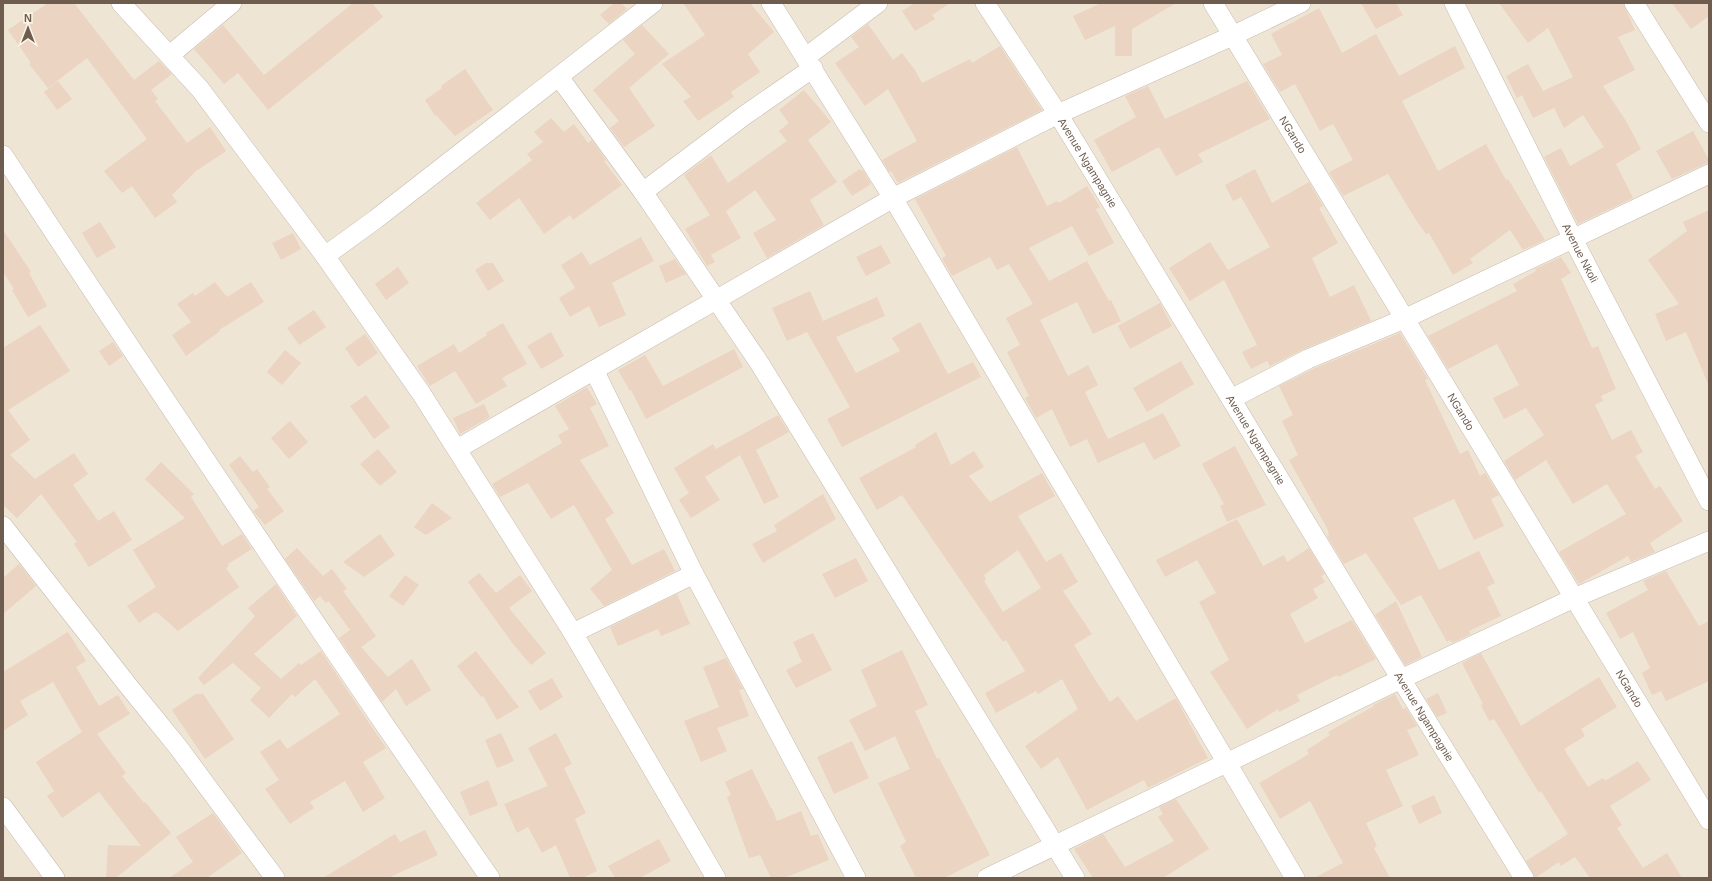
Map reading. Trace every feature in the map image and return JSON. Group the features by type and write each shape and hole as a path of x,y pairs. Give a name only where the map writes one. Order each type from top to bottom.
{"street":[{"path":"121,3 200,88 325,256 421,393 573,633 716,878"},
{"path":"170,55 232,3"},
{"path":"770,3 893,198 1295,878"},
{"path":"643,192 809,63 878,3"},
{"name":"Avenue Ngampagnie","path":"985,3 1058,114 1401,679 1524,878"},
{"name":"NGando","path":"1213,3 1709,820"},
{"path":"457,449 893,198 1058,114 1232,36 1301,3"},
{"name":"Avenue Nkoli","path":"1454,3 1573,239 1709,501"},
{"path":"1634,3 1709,122"},
{"path":"325,256 376,219 559,77 641,6"},
{"path":"559,77 643,192 760,364 1075,878"},
{"path":"3,155 114,324 410,763 490,878"},
{"path":"1231,399 1308,360 1404,319 1709,174"},
{"path":"594,370 694,574 856,878"},
{"path":"3,526 178,747 275,878"},
{"path":"987,878 1401,679 1574,598 1709,541"},
{"path":"573,633 694,574"},
{"path":"3,807 54,876"}],"shaded area":[{"path":"3,3 1709,3 1709,878 3,878"}],"building":[{"path":"48,3 74,3 134,80 159,61 172,74 151,90 158,99 155,101 187,143 210,127 226,151 196,171 172,195 177,202 155,218 132,186 122,193 104,171 147,139 87,58 48,88 29,64 31,63 8,30"},
{"path":"353,3 372,3 383,17 268,110 238,73 224,84 194,49 223,25 264,75"},
{"path":"614,3 621,3 627,9 609,24 600,15"},
{"path":"683,3 750,3 774,32 748,54 760,72 731,92 734,97 698,121 683,101 691,97 662,64 705,35"},
{"path":"915,3 950,3 932,15 935,19 915,31 902,11"},
{"path":"1101,3 1176,3 1132,29 1132,56 1115,56 1115,26 1085,40 1073,16"},
{"path":"1361,3 1396,3 1403,15 1376,29"},
{"path":"1499,3 1623,3 1635,30 1618,37 1635,70 1603,86 1626,121 1641,149 1616,164 1633,198 1578,224 1544,157 1561,148 1570,166 1604,147 1583,115 1564,128 1554,108 1533,118 1522,95 1517,98 1506,76 1528,64 1543,91 1573,77 1548,28 1528,43"},
{"path":"1672,3 1709,3 1709,16 1691,29"},
{"path":"1319,8 1342,53 1376,34 1399,76 1455,46 1465,68 1402,101 1438,171 1486,144 1506,180 1508,179 1545,240 1523,250 1510,230 1470,259 1473,263 1453,275 1429,233 1426,234 1416,220 1388,174 1343,196 1329,172 1353,160 1333,124 1320,131 1295,84 1280,92 1263,64 1282,55 1271,34"},
{"path":"868,24 893,60 902,53 915,70 922,83 970,59 972,63 1000,46 1042,110 898,183 882,160 917,141 888,89 865,106 835,63 859,47 851,37"},
{"path":"642,25 669,54 629,88 655,126 624,147 610,128 619,121 593,90 635,54 623,40"},
{"path":"465,69 493,110 455,136 436,115 435,116 425,100 442,88 441,86"},
{"path":"58,81 72,99 57,110 44,92"},
{"path":"1247,81 1270,119 1198,154 1203,162 1176,176 1159,147 1112,172 1094,140 1136,117 1125,96 1148,86 1165,119"},
{"path":"804,90 831,122 808,140 837,182 810,200 824,225 767,258 753,233 776,220 755,190 726,211 741,238 711,255 715,262 707,266 685,229 710,215 684,175 711,155 728,183 787,141 779,131 789,123 779,110"},
{"path":"551,118 564,132 574,124 588,143 592,140 606,160 604,161 622,185 573,220 570,215 544,234 519,198 490,220 476,203 532,160 527,154 543,142 534,132"},
{"path":"1693,131 1709,162 1672,179 1656,151"},
{"path":"1017,147 1047,206 1057,201 1059,203 1087,186 1100,207 1096,209 1114,243 1089,256 1072,226 1029,248 1049,281 1087,261 1109,301 1111,300 1121,321 1093,334 1077,302 1040,320 1068,376 1088,365 1098,385 1085,392 1108,439 1163,413 1181,446 1154,460 1144,442 1098,463 1087,439 1070,447 1052,409 1036,418 1025,398 1029,396 1007,352 1020,345 1006,318 1033,304 1009,264 997,270 990,257 952,276 942,258 946,256 915,199"},
{"path":"860,169 861,171 863,170 871,184 852,196 842,181"},
{"path":"1255,169 1272,203 1309,182 1323,206 1319,208 1338,243 1312,258 1330,297 1354,285 1371,321 1304,349 1270,366 1267,361 1251,369 1242,352 1257,345 1224,280 1190,301 1169,268 1210,242 1228,270 1270,247 1241,197 1233,201 1225,185"},
{"path":"1709,210 1709,386 1686,332 1666,341 1655,314 1679,304 1648,260 1687,231 1683,222"},
{"path":"100,222 116,247 97,258 82,233"},
{"path":"3,230 31,272 29,273 47,306 28,317 12,290 14,289 3,272"},
{"path":"293,233 301,249 281,260 272,243"},
{"path":"641,237 654,261 612,283 626,315 599,327 589,306 570,317 559,298 575,288 561,265 582,252 590,265"},
{"path":"881,245 891,263 866,276 856,257"},
{"path":"1561,257 1571,273 1561,279 1592,348 1598,346 1616,389 1601,396 1603,401 1595,405 1612,440 1631,430 1643,452 1635,456 1655,489 1660,486 1683,521 1650,543 1655,552 1631,562 1628,556 1579,584 1559,552 1626,514 1607,484 1573,504 1546,460 1515,480 1504,461 1544,435 1526,408 1504,419 1493,398 1519,385 1497,344 1448,369 1428,336 1517,291 1513,284 1536,271 1535,269"},
{"path":"675,259 686,274 666,283 659,266"},
{"path":"486,263 493,263 504,281 488,291 475,270"},
{"path":"398,267 409,283 386,300 375,284"},
{"path":"215,282 227,297 251,282 264,302 219,330 220,331 186,356 172,335 191,322 177,304 193,293 195,296"},
{"path":"810,291 823,321 877,297 885,316 836,337 856,373 900,351 892,338 920,322 948,374 973,362 981,377 842,447 827,419 850,407 807,332 787,341 772,308"},
{"path":"1160,303 1172,326 1130,349 1118,326"},
{"path":"314,310 326,327 299,345 287,328"},
{"path":"503,323 527,364 502,378 507,386 476,404 455,371 430,386 417,366 454,344 459,353 487,335 486,333"},
{"path":"40,325 70,371 8,410 30,440 10,455 35,479 74,453 88,474 73,485 98,521 114,511 132,540 89,567 74,544 77,542 41,494 17,518 3,505 3,348"},
{"path":"551,332 564,356 541,369 527,346"},
{"path":"1400,333 1428,379 1425,380 1460,454 1468,450 1480,476 1485,473 1499,495 1491,499 1504,526 1474,540 1454,499 1413,518 1439,570 1479,551 1495,583 1487,587 1501,616 1469,631 1471,634 1452,643 1450,640 1447,642 1421,595 1401,605 1366,553 1344,564 1327,536 1329,535 1328,530 1289,460 1298,455 1282,421 1293,415 1279,386 1313,369"},
{"path":"365,334 378,353 358,367 345,348"},
{"path":"113,342 123,356 109,366 99,351"},
{"path":"734,349 743,367 646,419 631,390 630,391 618,370 645,355 663,386"},
{"path":"285,350 301,363 282,385 267,372"},
{"path":"1181,361 1194,384 1147,412 1133,388"},
{"path":"587,387 597,404 590,408 609,446 580,460 614,513 605,519 632,565 664,549 675,571 604,606 590,589 612,570 574,505 551,519 528,483 500,497 492,484 562,443 558,435 569,429 555,406"},
{"path":"366,395 390,427 374,439 350,406"},
{"path":"484,404 490,417 460,434 453,418"},
{"path":"778,415 789,432 756,450 779,497 764,504 740,455 705,477 720,500 691,518 679,500 689,493 674,468 713,444 716,449"},
{"path":"290,421 308,442 289,459 271,438"},
{"path":"936,432 951,465 974,451 984,467 969,476 990,502 1042,473 1055,496 1018,516 1046,562 1061,553 1078,582 1063,591 1092,634 1074,645 1110,702 1118,696 1136,721 1176,698 1208,758 1148,788 1144,780 1087,810 1058,757 1041,769 1025,746 1078,709 1062,679 1038,694 1036,691 996,713 985,693 1025,671 1006,640 1003,642 902,495 877,510 859,478 916,447 915,445","holes":["1018,550 1041,588 1003,612 984,581 986,580 984,575"]},
{"path":"1235,446 1266,505 1227,522 1220,506 1224,504 1202,464"},
{"path":"378,449 397,472 380,486 360,464"},
{"path":"240,456 253,472 257,469 270,487 267,489 284,511 265,525 253,511 259,507 229,465"},
{"path":"161,462 194,494 191,497 222,546 242,534 252,549 228,564 229,566 226,568 239,587 178,631 155,612 139,623 127,606 156,587 133,550 185,518 145,479"},
{"path":"823,494 836,519 763,563 752,544 777,531 774,525"},
{"path":"432,503 452,518 426,535 414,527"},
{"path":"1237,519 1263,566 1284,555 1287,562 1309,548 1325,574 1321,576 1325,582 1313,589 1318,598 1290,614 1305,643 1352,620 1376,659 1338,677 1337,675 1297,695 1300,701 1279,712 1278,709 1247,729 1210,672 1229,660 1199,602 1216,593 1197,560 1165,577 1156,560"},
{"path":"380,534 395,555 364,577 343,562"},
{"path":"297,548 323,576 332,569 347,589 343,591 376,636 361,647 388,677 412,659 431,690 406,706 396,689 382,702 339,638 350,630 329,601 326,603 320,596 314,601 285,559"},
{"path":"856,558 868,581 835,598 822,574"},
{"path":"19,564 36,586 3,614 3,578"},
{"path":"1666,571 1699,626 1709,621 1709,681 1666,701 1661,691 1652,695 1642,673 1650,668 1633,632 1620,639 1606,613 1648,590 1643,581"},
{"path":"479,573 496,593 520,575 532,591 509,608 546,653 531,665 513,644 468,582"},
{"path":"405,575 419,585 403,606 389,596"},
{"path":"276,584 297,616 254,654 281,679 299,663 301,665 321,651 386,748 363,762 385,798 363,812 345,781 310,802 314,808 290,824 265,789 279,780 260,752 280,739 287,749 340,714 315,679 295,697 292,694 269,718 250,700 261,688 233,663 204,685 198,678 255,616 248,608"},
{"path":"677,594 690,624 661,636 658,629 618,646 610,627"},
{"path":"1396,601 1422,657 1405,665 1375,615"},
{"path":"68,632 86,661 76,667 99,706 118,695 130,714 97,734 126,773 122,776 171,833 116,878 106,878 108,845 141,846 99,792 62,818 47,796 54,791 36,762 82,732 53,682 20,701 28,715 3,731 3,672"},
{"path":"813,633 832,670 796,688 786,670 802,662 793,642"},
{"path":"902,650 928,705 915,711 937,759 939,758 990,855 944,878 916,878 900,846 906,842 878,783 910,769 895,736 865,751 849,720 877,706 861,670"},
{"path":"476,651 519,707 497,720 483,696 481,697 457,666"},
{"path":"1481,653 1521,726 1599,677 1617,707 1581,729 1585,736 1564,749 1588,787 1603,778 1605,781 1638,761 1651,780 1610,806 1622,825 1617,828 1643,868 1667,853 1682,878 1590,878 1575,857 1561,866 1559,862 1535,878 1526,861 1568,834 1541,791 1539,793 1494,719 1489,721 1481,705 1483,704 1462,663"},
{"path":"726,658 743,689 739,690 749,716 717,728 727,751 701,762 684,721 719,707 703,667"},
{"path":"552,678 563,697 540,711 528,691"},
{"path":"1438,693 1447,713 1437,717 1426,699"},
{"path":"196,694 203,694 234,739 205,759 172,710"},
{"path":"1395,694 1403,709 1406,708 1417,726 1407,730 1419,755 1386,770 1403,806 1366,823 1377,846 1374,848 1390,878 1314,878 1343,863 1310,801 1280,819 1259,783 1309,754 1307,750 1330,735 1328,732 1374,706 1373,705"},
{"path":"501,733 514,761 497,768 485,740"},
{"path":"556,733 572,764 564,768 586,813 575,819 597,871 582,878 570,878 556,845 542,853 528,827 517,833 504,804 548,786 528,748"},
{"path":"852,741 869,778 834,794 817,757"},
{"path":"752,769 777,821 801,811 811,836 818,834 829,860 784,878 771,878 760,855 749,858 727,797 731,795 725,782"},
{"path":"488,780 498,805 470,816 460,792"},
{"path":"1434,795 1442,813 1419,824 1411,806"},
{"path":"1176,799 1209,849 1163,878 1093,878 1074,849 1103,834 1125,867 1174,841 1158,817 1163,814 1159,807"},
{"path":"213,813 242,853 207,878 169,878 193,862 176,837"},
{"path":"425,830 438,855 388,878 323,878 395,834 400,842"},
{"path":"659,839 671,861 640,878 615,878 608,866"}]}
